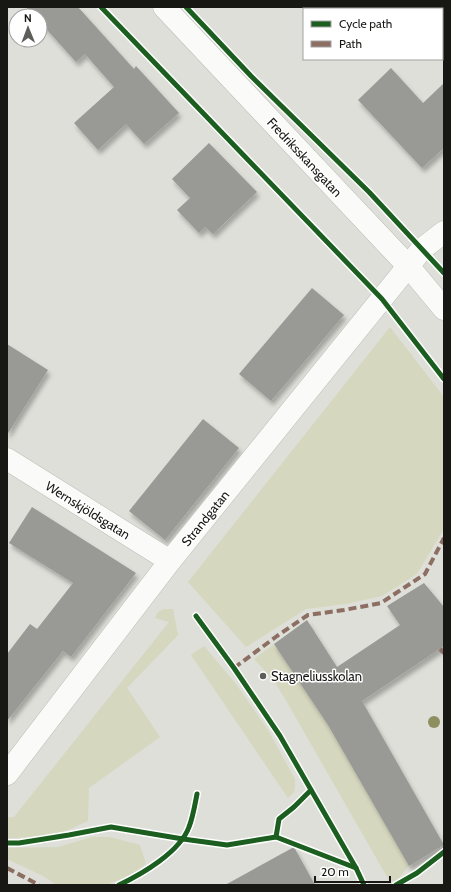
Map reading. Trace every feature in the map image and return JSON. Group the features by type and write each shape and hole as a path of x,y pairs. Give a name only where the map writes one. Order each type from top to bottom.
{"street":[{"name":"Fredriksskansgatan","path":"164,7 409,267 444,309"},
{"name":"Strandgatan","path":"7,774 170,561 422,249 444,232"},
{"name":"Wernskjöldsgatan","path":"7,460 170,561"}],"green space":[{"path":"390,327 444,397 444,529 417,574 382,596 346,604 306,609 246,647 188,582"},
{"path":"164,609 173,609 178,635 127,688 160,737 89,788 88,821 72,828 48,835 7,838 7,817 14,817 169,622 155,618 158,612"},
{"path":"274,644 328,725 409,866 397,880 390,882 284,697 272,678 254,659"},
{"path":"204,646 236,684 268,730 295,779 294,792 288,798 191,655"},
{"path":"92,837 110,837 140,845 146,864 132,874 106,885 57,885 43,876 7,859 7,848 58,847"}],"building":[{"path":"26,7 78,7 134,69 136,66 179,113 144,144 126,124 98,150 74,123 114,87 85,54 76,62 48,31 48,8"},
{"path":"391,68 423,103 444,83 444,148 422,168 358,100"},
{"path":"209,143 257,192 213,234 205,227 199,233 177,210 190,198 172,179"},
{"path":"312,288 344,315 271,401 239,374"},
{"path":"7,344 48,370 7,435"},
{"path":"203,419 239,448 165,540 129,511"},
{"path":"32,507 136,573 71,657 63,651 7,721 7,654 30,624 37,629 73,583 9,543"},
{"name":"Stagneliusskolan","path":"424,583 444,607 444,646 362,701 444,845 409,866 328,725 274,644 307,620 337,667 400,625 387,606"},
{"path":"294,847 315,885 225,885"}],"marked path":[{"path":"234,668 308,615 381,603 425,574 444,538"},
{"path":"440,649 444,653"},
{"path":"7,868 39,885"}],"cycle path":[{"path":"101,7 382,299 444,379"},
{"path":"186,7 251,76 369,192 444,273"},
{"path":"196,616 234,668 280,736 356,868 364,885"},
{"path":"311,790 279,819 276,837 356,868"},
{"path":"119,885 149,868 178,845 189,827 197,794"},
{"path":"7,843 19,843 111,827 227,845 276,837"},
{"path":"396,885 417,873 444,852"}],"place":[{"name":"Stagneliusskolan","path":"263,676"}]}
